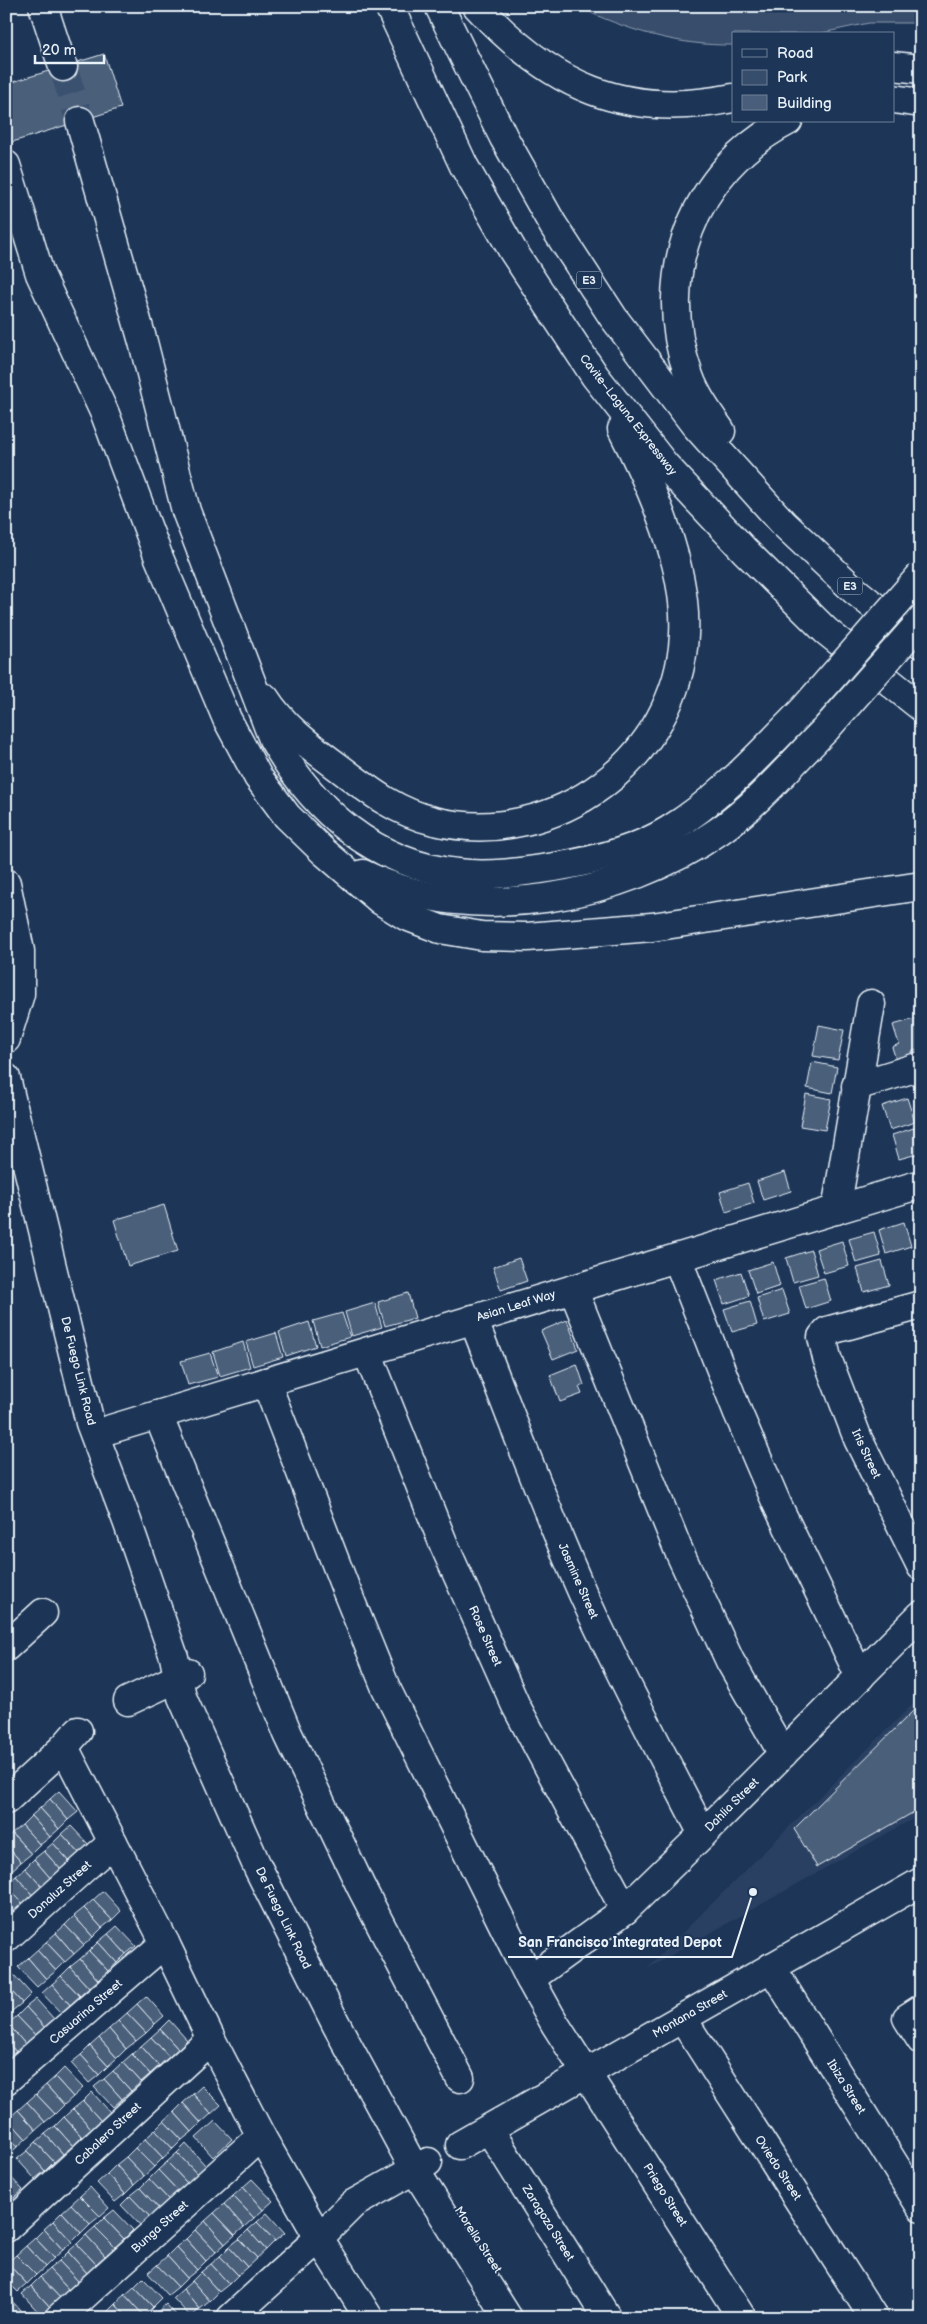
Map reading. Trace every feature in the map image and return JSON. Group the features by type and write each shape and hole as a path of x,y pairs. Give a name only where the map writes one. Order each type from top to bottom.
{"main road":[{"path":"43,6 63,67"},
{"name":"Cavite–Laguna Expressway","path":"389,6 464,166 514,251 595,376 664,464 745,551 826,630 921,706"},
{"name":"E3","path":"439,6 508,147 553,225 613,317 695,425 784,524 854,590 921,644"},
{"path":"477,6 531,57 557,74 588,89 615,98 644,104 679,106 732,98"},
{"path":"894,66 921,68"},
{"path":"894,99 921,103"},
{"path":"80,121 138,323 186,511 273,739 289,768 333,816 357,836 385,854 423,868 458,874 496,874 567,865 637,845 667,831 697,812 717,795 804,709 921,575"},
{"path":"784,524 700,400 690,378 678,334 675,295 682,251 698,210 709,190 754,142 786,122"},
{"path":"6,165 40,274 106,414 159,558 227,719 245,756 273,799 287,816 323,851 380,900 406,916 440,929 482,936 564,935 652,927 921,886"},
{"path":"245,666 270,706 303,742 369,792 391,805 434,821 455,825 494,826 533,819 574,804 620,772 636,755 652,733 672,692 682,652 684,616 675,562 656,504 635,455 595,376"},
{"path":"323,851 378,882 406,892 436,899 467,902 511,902 588,889 655,866 689,850 720,830 747,807 826,728 921,621"},
{"path":"6,883 20,951 20,994 6,1039"},
{"path":"836,1210 871,1004"},
{"path":"856,1086 921,1066"},
{"name":"De Fuego Link Road","path":"6,1078 90,1423 180,1669 198,1691 272,1861 421,2166"},
{"name":"Asian Leaf Way","path":"111,1429 921,1184"},
{"path":"677,1258 738,1413 824,1605 860,1677"},
{"path":"573,1289 678,1549 730,1661 783,1754"},
{"name":"Iris Street","path":"921,1305 827,1331 822,1337 827,1358 858,1439 921,1566"},
{"name":"Jasmine Street","path":"473,1319 544,1502 583,1594 639,1712 703,1834"},
{"name":"Rose Street","path":"367,1352 444,1545 516,1706 625,1910"},
{"name":"Priego Street","path":"266,1382 386,1688 530,1979 555,2024 742,2318"},
{"path":"158,1415 288,1734 361,1887 460,2078"},
{"path":"6,1646 43,1613"},
{"name":"Dahlia Street","path":"530,1979 625,1910 921,1616"},
{"path":"128,1701 180,1669"},
{"path":"6,1800 71,1739 113,1842 165,1943 211,2040 261,2136 319,2238 369,2318"},
{"name":"Donaluz Street","path":"6,1938 113,1842"},
{"name":"Montana Street","path":"460,2145 921,1882"},
{"name":"Casuarina Street","path":"6,2080 165,1943"},
{"name":"Ibiza Street","path":"771,1967 921,2207"},
{"path":"921,2010 907,2018 921,2040"},
{"name":"Oviedo Street","path":"682,2018 874,2318"},
{"name":"Cabalero Street","path":"6,2228 211,2040"},
{"name":"Zaragoza Street","path":"489,2128 607,2318"},
{"name":"Bunga Street","path":"59,2318 261,2136"},
{"path":"238,2315 352,2204 421,2166"},
{"name":"Morella Street","path":"421,2166 508,2318"},
{"name":"Morella Street","path":"421,2166 528,2318"}],"shaded area":[{"path":"921,1696 921,1814 645,1970"}],"green space":[{"path":"576,6 921,6 921,23 869,23 826,32 732,32 732,45 692,43 652,35 595,15"}],"building":[{"path":"104,54 121,108 6,144 6,84"},
{"path":"918,1018 921,1028 921,1048 912,1051 913,1055 896,1060 892,1047 899,1044 893,1025"},
{"path":"819,1025 844,1030 838,1060 813,1056"},
{"path":"812,1062 837,1067 832,1093 807,1088"},
{"path":"806,1094 831,1099 825,1130 800,1126"},
{"path":"907,1098 915,1122 890,1130 882,1106"},
{"path":"917,1127 921,1138 921,1153 899,1159 892,1135"},
{"path":"785,1172 791,1191 763,1200 757,1181"},
{"path":"748,1183 754,1203 726,1212 720,1192"},
{"path":"164,1205 178,1251 128,1266 114,1220"},
{"path":"921,1217 921,1243 914,1219"},
{"path":"904,1222 911,1246 886,1254 879,1230"},
{"path":"874,1232 881,1256 856,1263 849,1239"},
{"path":"842,1241 849,1266 824,1273 816,1249"},
{"path":"811,1250 818,1275 793,1282 786,1258"},
{"path":"519,1258 527,1281 501,1290 493,1267"},
{"path":"882,1261 889,1285 864,1292 857,1268"},
{"path":"773,1262 780,1286 756,1294 748,1270"},
{"path":"741,1272 749,1296 724,1304 716,1280"},
{"path":"824,1278 831,1301 806,1309 799,1285"},
{"path":"782,1290 790,1314 764,1322 757,1298"},
{"path":"408,1293 415,1318 385,1326 378,1302"},
{"path":"750,1301 757,1325 732,1332 724,1309"},
{"path":"375,1303 382,1327 352,1336 345,1312"},
{"path":"342,1313 350,1337 320,1346 313,1321"},
{"path":"567,1320 578,1349 553,1359 541,1331"},
{"path":"309,1322 316,1346 286,1356 279,1332"},
{"path":"276,1333 283,1357 253,1366 246,1342"},
{"path":"243,1342 250,1367 220,1376 213,1352"},
{"path":"210,1353 218,1377 188,1385 181,1361"},
{"path":"577,1364 584,1385 579,1387 582,1394 560,1402 550,1375"},
{"path":"921,1703 921,1808 817,1867 794,1829"},
{"path":"59,1791 78,1812 68,1820 50,1799"},
{"path":"50,1799 68,1820 59,1829 40,1808"},
{"path":"40,1808 59,1829 50,1837 31,1816"},
{"path":"31,1816 50,1837 40,1845 22,1825"},
{"path":"22,1825 40,1845 31,1854 12,1833"},
{"path":"71,1826 90,1846 81,1855 62,1834"},
{"path":"12,1833 31,1854 21,1862 6,1845 6,1839"},
{"path":"62,1834 81,1855 71,1863 53,1843"},
{"path":"53,1843 71,1863 62,1871 44,1851"},
{"path":"6,1845 21,1862 12,1870 6,1864"},
{"path":"44,1851 62,1871 52,1880 34,1859"},
{"path":"34,1859 52,1880 43,1888 25,1868"},
{"path":"25,1868 43,1888 34,1897 16,1876"},
{"path":"16,1876 34,1897 24,1905 6,1885"},
{"path":"6,1885 24,1905 15,1913 6,1904"},
{"path":"103,1891 121,1911 112,1920 93,1900"},
{"path":"93,1900 112,1920 102,1928 84,1908"},
{"path":"84,1908 102,1928 93,1937 74,1916"},
{"path":"74,1916 93,1937 84,1945 65,1925"},
{"path":"65,1925 84,1945 74,1954 56,1933"},
{"path":"117,1926 136,1946 126,1954 108,1934"},
{"path":"56,1933 74,1954 65,1962 46,1942"},
{"path":"108,1934 126,1954 117,1963 98,1942"},
{"path":"46,1942 65,1962 56,1971 37,1950"},
{"path":"98,1942 117,1963 108,1971 89,1951"},
{"path":"37,1950 56,1971 46,1979 28,1958"},
{"path":"89,1951 108,1971 98,1980 80,1959"},
{"path":"28,1958 46,1979 37,1987 18,1967"},
{"path":"80,1959 98,1980 89,1988 70,1967"},
{"path":"70,1967 89,1988 80,1996 61,1976"},
{"path":"13,1974 31,1994 22,2003 6,1985 6,1980"},
{"path":"61,1976 80,1996 70,2005 52,1984"},
{"path":"52,1984 70,2005 61,2013 42,1993"},
{"path":"6,1985 22,2003 12,2011 6,2004"},
{"path":"146,1996 164,2016 155,2024 137,2004"},
{"path":"36,1999 54,2019 45,2028 26,2007"},
{"path":"6,2004 12,2011 6,2017"},
{"path":"137,2004 155,2024 146,2033 127,2013"},
{"path":"26,2007 45,2028 36,2036 17,2016"},
{"path":"127,2013 146,2033 136,2041 118,2021"},
{"path":"17,2016 36,2036 26,2045 8,2024"},
{"path":"169,2020 187,2040 178,2049 160,2029"},
{"path":"118,2021 136,2041 126,2049 109,2029"},
{"path":"8,2024 26,2045 17,2053 6,2041"},
{"path":"109,2029 126,2049 117,2058 99,2038"},
{"path":"160,2029 178,2049 169,2057 151,2037"},
{"path":"151,2037 169,2057 159,2066 141,2046"},
{"path":"99,2038 117,2058 108,2066 90,2046"},
{"path":"6,2041 17,2053 8,2062 6,2060"},
{"path":"90,2046 108,2066 99,2075 81,2055"},
{"path":"141,2046 159,2066 150,2074 132,2054"},
{"path":"132,2054 150,2074 141,2082 123,2062"},
{"path":"81,2055 99,2075 89,2083 71,2063"},
{"path":"123,2062 141,2082 131,2091 113,2071"},
{"path":"64,2068 83,2088 73,2097 55,2077"},
{"path":"113,2071 131,2091 122,2099 104,2079"},
{"path":"55,2077 73,2097 64,2105 46,2085"},
{"path":"104,2079 122,2099 113,2107 94,2087"},
{"path":"46,2085 64,2105 55,2114 36,2094"},
{"path":"202,2086 221,2105 211,2114 193,2094"},
{"path":"92,2092 110,2112 101,2121 83,2101"},
{"path":"36,2094 55,2114 45,2122 27,2102"},
{"path":"193,2094 211,2114 201,2123 183,2103"},
{"path":"83,2101 101,2121 92,2129 73,2109"},
{"path":"27,2102 45,2122 36,2130 18,2110"},
{"path":"183,2103 201,2123 192,2132 174,2112"},
{"path":"73,2109 92,2129 82,2137 64,2117"},
{"path":"18,2110 36,2130 26,2139 8,2119"},
{"path":"174,2112 192,2132 182,2140 164,2121"},
{"path":"64,2117 82,2137 73,2146 55,2126"},
{"path":"8,2119 26,2139 17,2147 6,2135 6,2120"},
{"path":"164,2121 182,2140 173,2149 155,2130"},
{"path":"215,2121 232,2139 213,2157 196,2138"},
{"path":"55,2126 73,2146 63,2154 45,2134"},
{"path":"155,2130 173,2149 163,2158 145,2139"},
{"path":"45,2134 63,2154 54,2162 36,2142"},
{"path":"6,2135 17,2147 8,2155 6,2154"},
{"path":"145,2139 163,2158 154,2167 135,2148"},
{"path":"36,2142 54,2162 45,2171 27,2151"},
{"path":"186,2144 206,2166 197,2174 177,2153"},
{"path":"135,2148 154,2167 144,2176 126,2157"},
{"path":"27,2151 45,2171 35,2179 17,2159"},
{"path":"177,2153 197,2174 187,2183 167,2162"},
{"path":"126,2157 144,2176 134,2185 116,2165"},
{"path":"167,2162 187,2183 178,2191 158,2170"},
{"path":"116,2165 134,2185 125,2194 107,2174"},
{"path":"158,2170 178,2191 169,2200 149,2179"},
{"path":"6,2172 23,2190 14,2198 6,2190"},
{"path":"107,2174 125,2194 115,2202 97,2183"},
{"path":"149,2179 169,2200 159,2209 140,2188"},
{"path":"252,2179 273,2201 263,2210 243,2187"},
{"path":"90,2187 109,2208 100,2216 80,2196"},
{"path":"243,2187 263,2210 254,2218 233,2196"},
{"path":"140,2188 159,2209 150,2217 130,2196"},
{"path":"6,2190 14,2198 6,2205"},
{"path":"80,2196 100,2216 90,2224 71,2204"},
{"path":"130,2196 150,2217 141,2226 121,2205"},
{"path":"233,2196 254,2218 244,2227 224,2204"},
{"path":"71,2204 90,2224 81,2233 62,2212"},
{"path":"224,2204 244,2227 235,2235 214,2213"},
{"path":"114,2210 133,2230 124,2239 104,2218"},
{"path":"62,2212 81,2233 72,2242 53,2221"},
{"path":"214,2213 235,2235 225,2244 205,2221"},
{"path":"267,2213 285,2233 275,2241 257,2222"},
{"path":"104,2218 124,2239 115,2247 95,2227"},
{"path":"53,2221 72,2242 63,2250 44,2229"},
{"path":"205,2221 225,2244 216,2252 195,2230"},
{"path":"257,2222 275,2241 266,2250 248,2230"},
{"path":"95,2227 115,2247 105,2256 86,2235"},
{"path":"44,2229 63,2250 54,2258 35,2238"},
{"path":"195,2230 216,2252 206,2261 186,2239"},
{"path":"248,2230 266,2250 257,2258 239,2239"},
{"path":"86,2235 105,2256 96,2264 77,2244"},
{"path":"35,2238 54,2258 45,2267 26,2246"},
{"path":"186,2239 206,2261 197,2270 176,2247"},
{"path":"239,2239 257,2258 247,2267 229,2247"},
{"path":"77,2244 96,2264 87,2273 68,2252"},
{"path":"26,2246 45,2267 36,2275 16,2255"},
{"path":"176,2247 197,2270 187,2278 167,2256"},
{"path":"229,2247 247,2267 238,2275 220,2256"},
{"path":"68,2252 87,2273 78,2281 59,2261"},
{"path":"16,2255 36,2275 27,2284 7,2263"},
{"path":"167,2256 187,2278 178,2287 157,2265"},
{"path":"220,2256 238,2275 229,2284 211,2264"},
{"path":"59,2261 78,2281 69,2290 49,2269"},
{"path":"7,2263 27,2284 18,2292 6,2280"},
{"path":"211,2264 229,2284 219,2292 201,2272"},
{"path":"157,2265 178,2287 168,2295 148,2273"},
{"path":"49,2269 69,2290 60,2298 40,2277"},
{"path":"201,2272 219,2292 210,2301 192,2281"},
{"path":"40,2277 60,2298 50,2307 31,2286"},
{"path":"143,2278 162,2298 153,2307 134,2287"},
{"path":"192,2281 210,2301 200,2309 183,2289"},
{"path":"31,2286 50,2307 41,2315 22,2294"},
{"path":"134,2287 153,2307 144,2316 125,2295"},
{"path":"183,2289 200,2309 191,2317 173,2298"},
{"path":"125,2295 144,2316 142,2318 128,2318 115,2304"},
{"path":"12,2301 27,2318 10,2318 6,2313 6,2307"},
{"path":"115,2304 128,2318 110,2318 106,2313"},
{"path":"166,2304 179,2318 161,2318 156,2313"}],"tunnel":[{"path":"63,67 80,121"}],"place":[{"name":"San Francisco Integrated Depot","path":"753,1892"}]}
